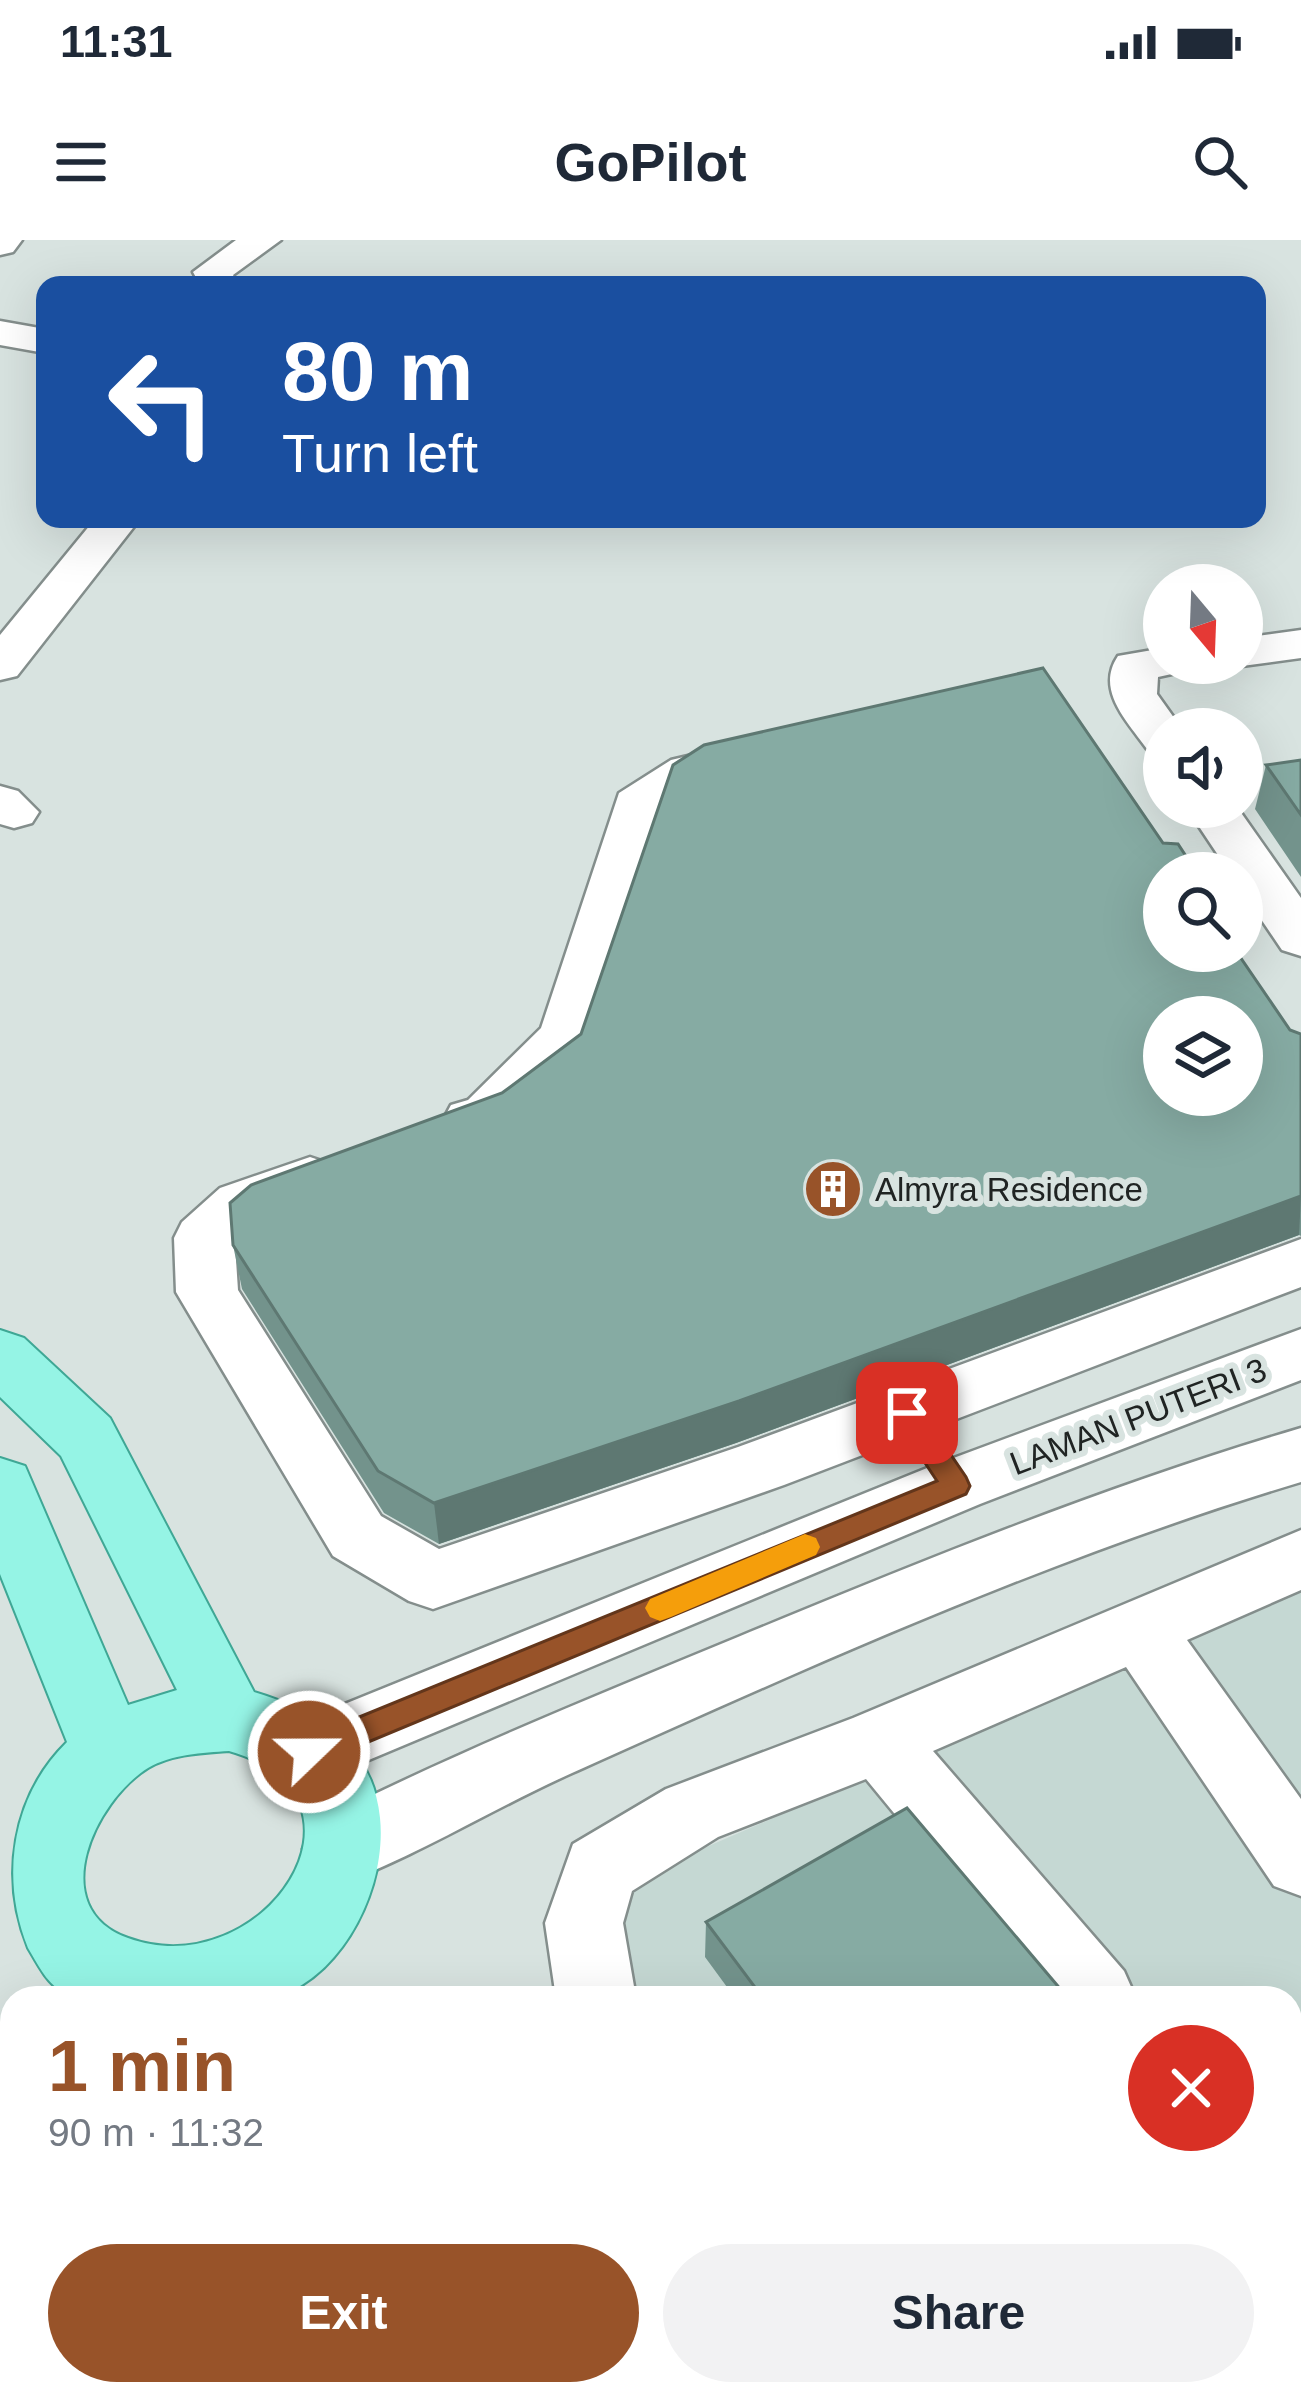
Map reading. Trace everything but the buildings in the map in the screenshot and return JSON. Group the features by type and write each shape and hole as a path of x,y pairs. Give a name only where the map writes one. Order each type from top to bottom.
{"main road":[{"path":"0,1356 86,1437 229,1718"},
{"path":"0,1486 109,1752"},
{"path":"142,1986 85,1960 55,1923 43,1879 50,1832 72,1788 109,1752 146,1732 187,1720 229,1718 272,1730 309,1752 334,1787 344,1828 339,1873 289,1975 209,1986"}],"street":[{"path":"214,276 212,272 262,240"},
{"path":"0,333 36,339"},
{"path":"0,666 111,528"},
{"path":"1263,649 1301,644"},
{"path":"1143,665 1135,666 1133,694 1143,709"},
{"path":"427,1136 489,1114 567,1036 637,804 689,771 801,744"},
{"path":"1225,828 1301,938"},
{"path":"365,1159 241,1204 205,1238 206,1292 357,1536 433,1580 907,1413 1301,1262"},
{"name":"LAMAN PUTERI 3","path":"309,1752 956,1486 1301,1354"},
{"path":"1007,1374 1106,1520"},
{"path":"907,1413 1006,1559"},
{"path":"341,1849 441,1795 1006,1559 1206,1481 1301,1455"},
{"path":"594,1986 584,1923 600,1870 692,1814 879,1741 1301,1559"},
{"path":"1138,1627 1301,1862"},
{"path":"879,1741 1086,1986"}],"shaded area":[{"path":"1301,1589 1301,1986 630,1986 623,1977 619,1885"}],"slow traffic":[{"path":"660,1608 805,1547"}],"place":[{"name":"Almyra Residence","path":"833,1189"}],"route":[{"path":"309,1752 956,1486 907,1413"}]}
